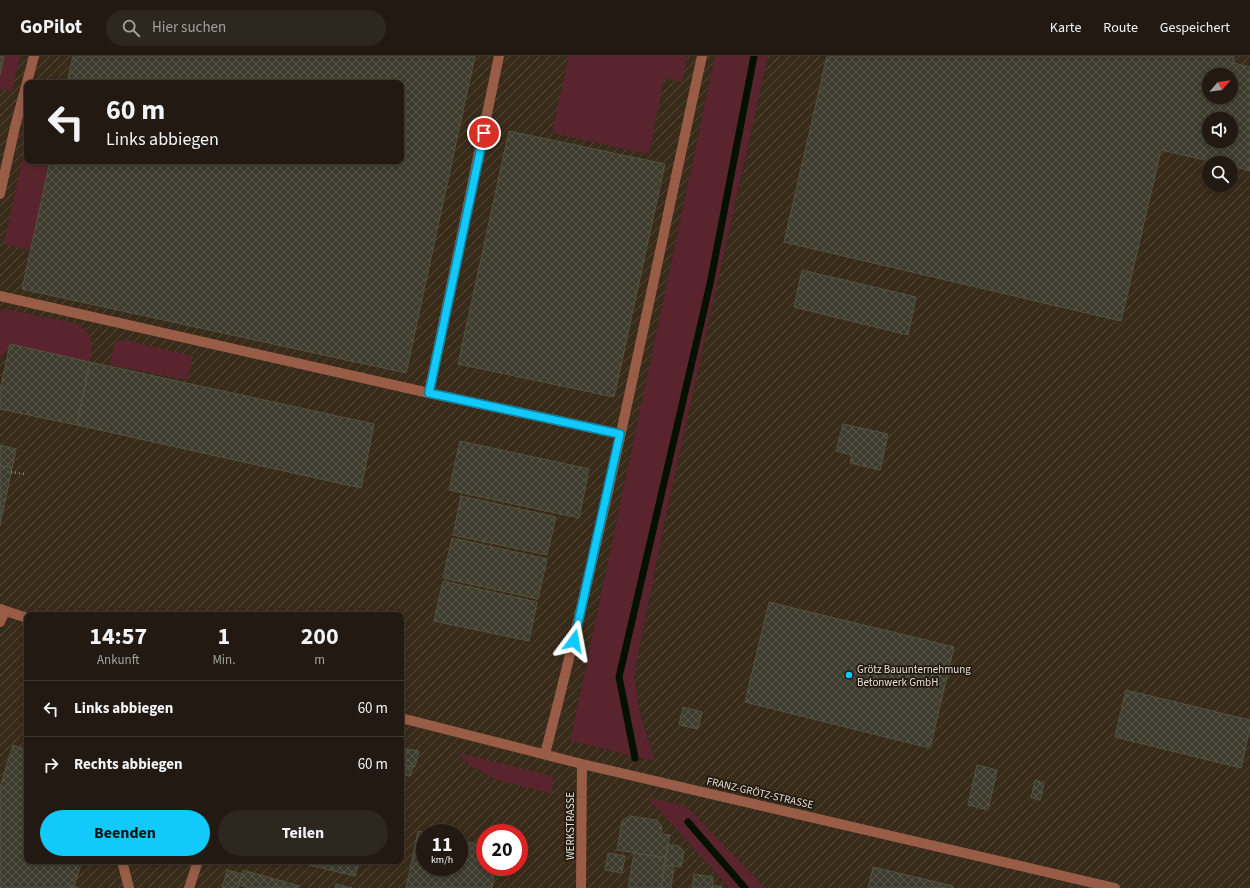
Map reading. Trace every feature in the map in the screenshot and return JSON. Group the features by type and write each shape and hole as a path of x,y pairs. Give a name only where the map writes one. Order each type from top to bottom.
{"street":[{"path":"28,80 34,56"},
{"path":"429,393 500,56"},
{"path":"545,754 570,656 620,434 702,56"},
{"path":"0,194 24,93"},
{"path":"0,296 429,393 620,434"},
{"path":"0,622 2,610 24,617"},
{"name":"FRANZ-GRÖTZ-STRASSE","path":"404,719 582,764 1115,888"},
{"name":"WERKSTRASSE","path":"581,888 582,764"},
{"path":"123,864 129,888"},
{"path":"189,888 197,864"}],"path":[{"path":"11,472 24,474"}],"shaded area":[{"path":"0,56 715,56 570,741 655,761 641,717 634,676 666,514 768,56 1250,56 1250,888 0,888"},
{"path":"4,56 20,56 12,91 0,89 0,75"},
{"path":"569,56 687,56 682,82 664,78 649,154 552,133"},
{"path":"715,56 768,56 666,514 634,676 641,717 655,761 570,741"},
{"path":"24,153 24,164 49,164 31,250 4,244"},
{"path":"6,309 79,324 90,337 90,362 10,344 0,359 0,311"},
{"path":"125,340 193,356 187,380 110,365 115,342"},
{"path":"458,753 553,776 552,794 497,780 468,764"},
{"path":"647,797 686,806 765,888 730,888"}],"building":[{"path":"0,56 4,56 0,75"},
{"path":"73,56 475,56 406,373 22,289 49,164 404,164 404,80 68,80"},
{"path":"827,56 1234,56 1233,63 1250,67 1250,171 1238,168 1238,156 1202,156 1202,159 1161,150 1121,321 784,242"},
{"path":"509,131 665,164 614,397 458,364"},
{"path":"802,270 916,297 908,335 794,307"},
{"path":"10,344 90,362 77,425 0,409 0,390"},
{"path":"90,362 374,424 361,488 77,425"},
{"path":"843,424 888,434 880,470 850,463 852,455 836,451"},
{"path":"460,441 589,469 579,518 449,490"},
{"path":"0,445 16,449 12,468 0,465"},
{"path":"0,465 12,468 0,525"},
{"path":"461,496 556,517 547,555 453,535"},
{"path":"452,538 547,559 538,599 443,578"},
{"path":"443,581 537,602 529,641 434,621"},
{"name":"Grötz Bauunternehmung Betonwerk GmbH","path":"769,602 954,647 930,748 745,702"},
{"path":"1126,690 1250,720 1250,728 1241,768 1115,737"},
{"path":"683,707 702,712 698,729 679,725"},
{"path":"13,745 24,749 24,864 81,864 74,886 71,885 70,888 0,888 0,787"},
{"path":"404,748 419,751 415,767 404,765"},
{"path":"404,765 413,767 410,776 404,775"},
{"path":"977,765 997,770 988,810 968,805"},
{"path":"1035,780 1044,783 1040,800 1031,798"},
{"path":"629,816 657,820 662,827 661,834 670,835 666,858 617,850 622,821"},
{"path":"416,840 416,876 468,876 468,842 476,844 476,876 494,876 492,888 406,888"},
{"path":"668,844 679,846 684,852 681,867 664,865"},
{"path":"608,853 625,856 622,873 605,870"},
{"path":"634,853 666,858 661,888 628,888"},
{"path":"305,864 358,864 355,876"},
{"path":"664,865 674,866 671,888 661,888"},
{"path":"873,867 953,886 953,888 868,888"},
{"path":"227,870 242,874 238,888 222,888"},
{"path":"243,870 299,886 299,888 249,888 239,885"},
{"path":"694,874 713,877 712,885 722,888 692,888"},
{"path":"336,884 352,888 335,888"},
{"path":"71,885 74,886 79,888 70,888"}],"waterway":[{"path":"635,758 619,677 710,284 754,56"},
{"path":"688,822 745,888"}],"place":[{"name":"Grötz Bauunternehmung Betonwerk GmbH","path":"849,675"}],"route":[{"path":"484,133 429,393 620,434 574,641"}]}
